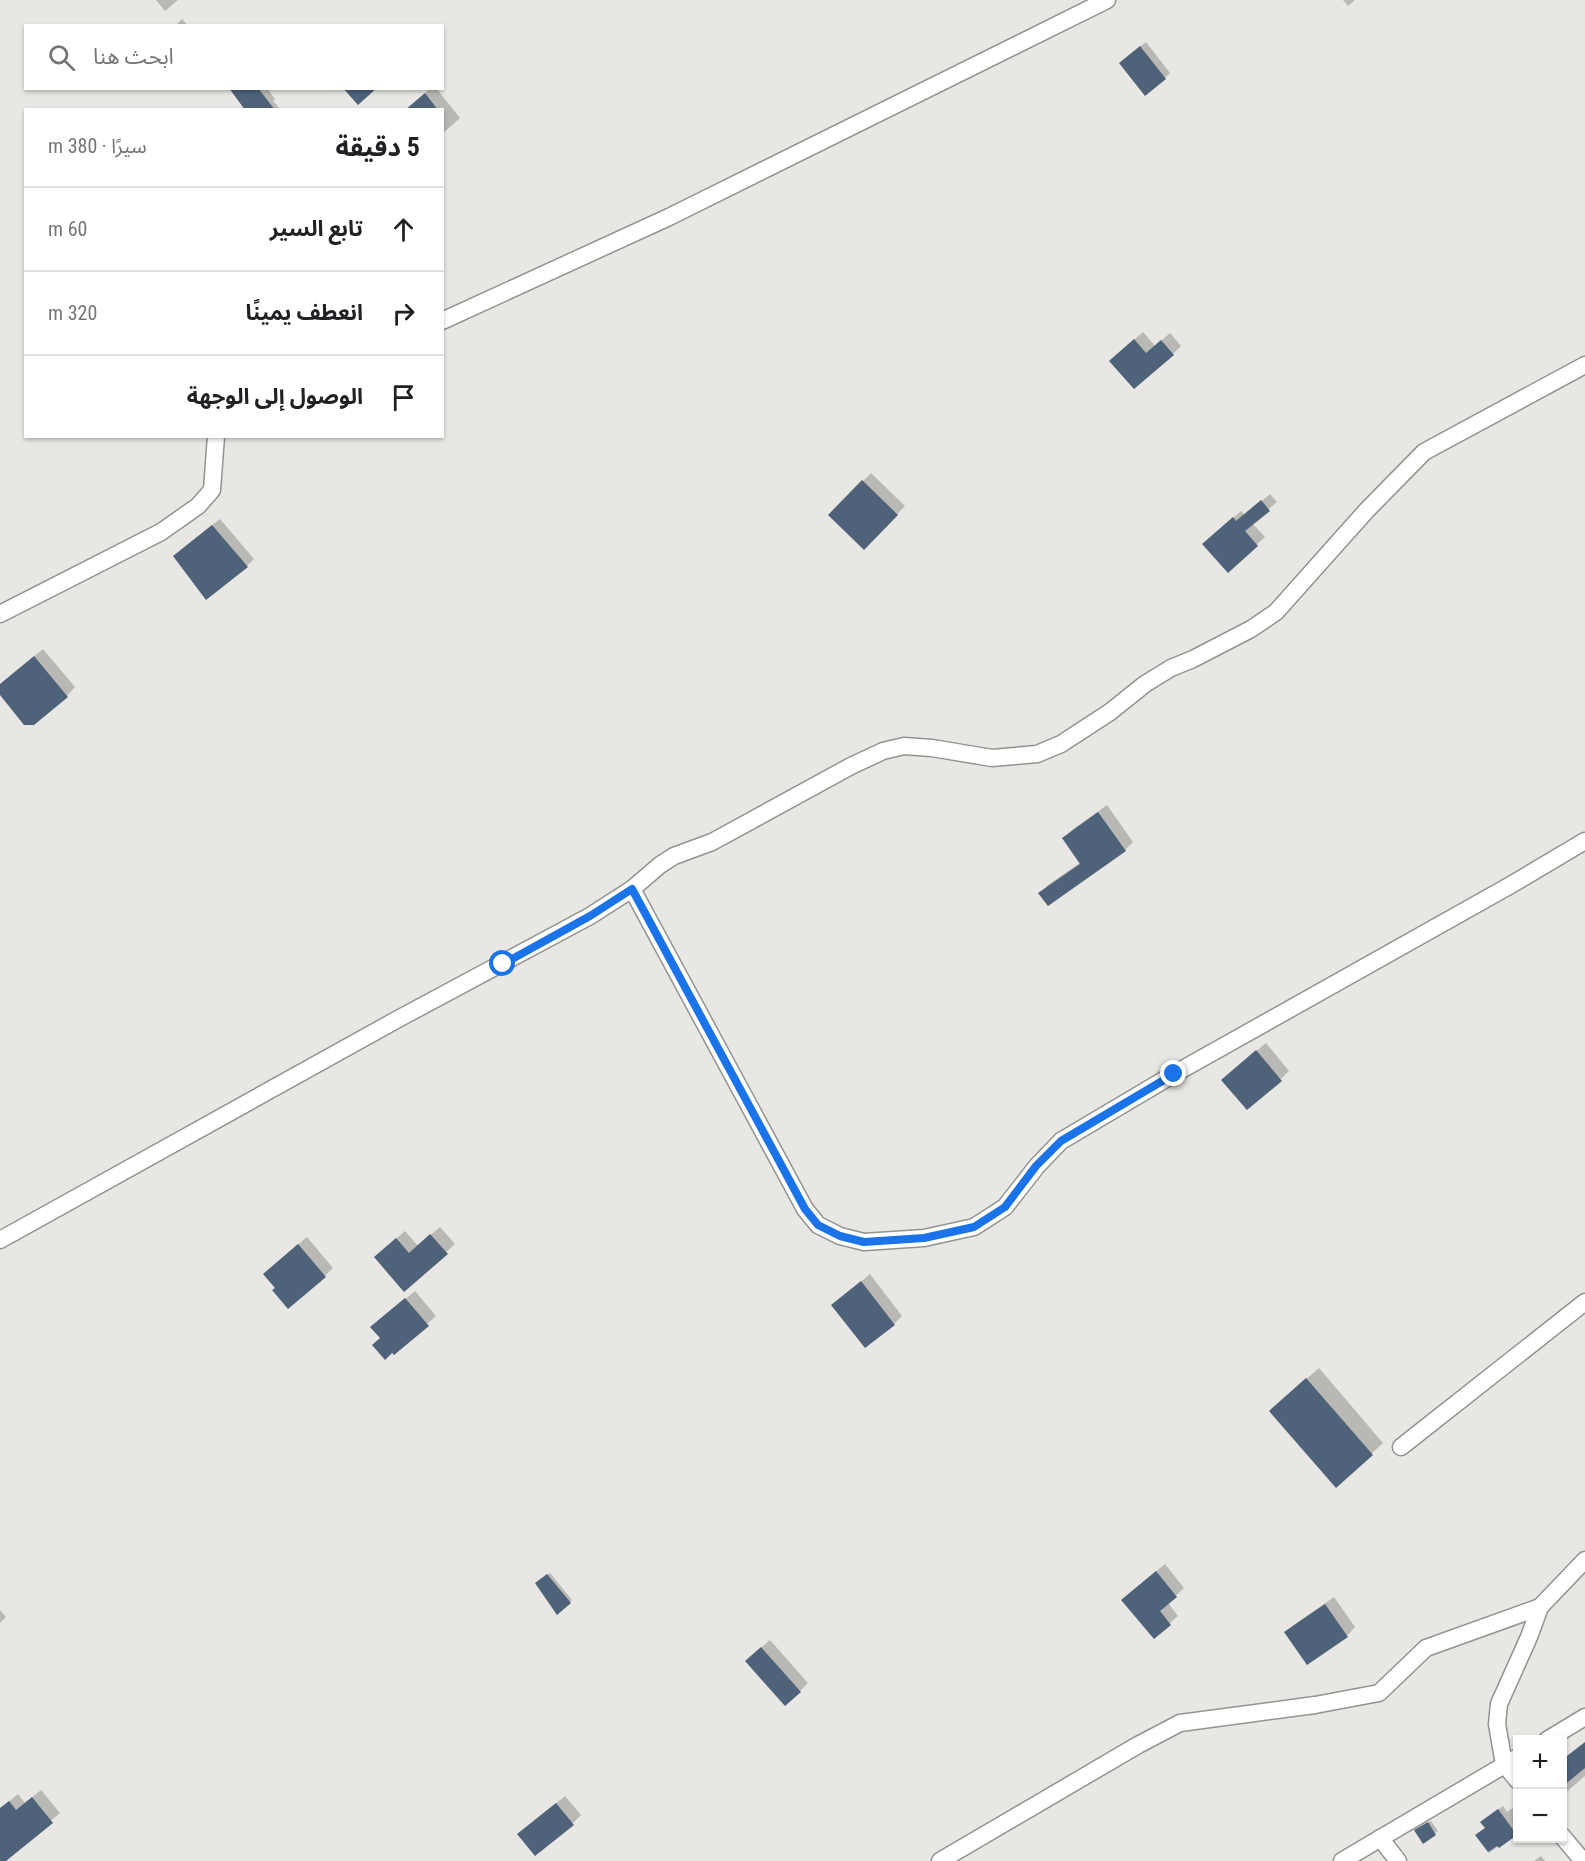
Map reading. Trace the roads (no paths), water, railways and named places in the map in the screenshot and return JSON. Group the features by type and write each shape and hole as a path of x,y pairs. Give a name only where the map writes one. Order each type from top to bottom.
{"street":[{"path":"444,320 669,217 1107,0"},
{"path":"0,1240 398,1019 590,916 632,889 674,856 712,842 883,751 904,746 932,748 992,758 1037,754 1061,744 1171,668 1251,629 1276,612 1367,510 1424,452 1585,365"},
{"path":"0,614 161,532 198,506 212,490 216,438"},
{"path":"632,889 805,1209 818,1225 840,1236 864,1242 924,1238 974,1227 1005,1207 1036,1166 1061,1141 1174,1074 1585,841"},
{"path":"1401,1447 1585,1302"},
{"path":"940,1861 1138,1744 1180,1723 1315,1705 1379,1693 1426,1648 1539,1606 1585,1560"},
{"path":"1342,1861 1511,1760 1497,1724 1499,1704 1529,1637 1539,1606"},
{"path":"1555,1735 1585,1717"},
{"path":"1380,1838 1398,1861"},
{"path":"1567,1841 1583,1861"}]}
